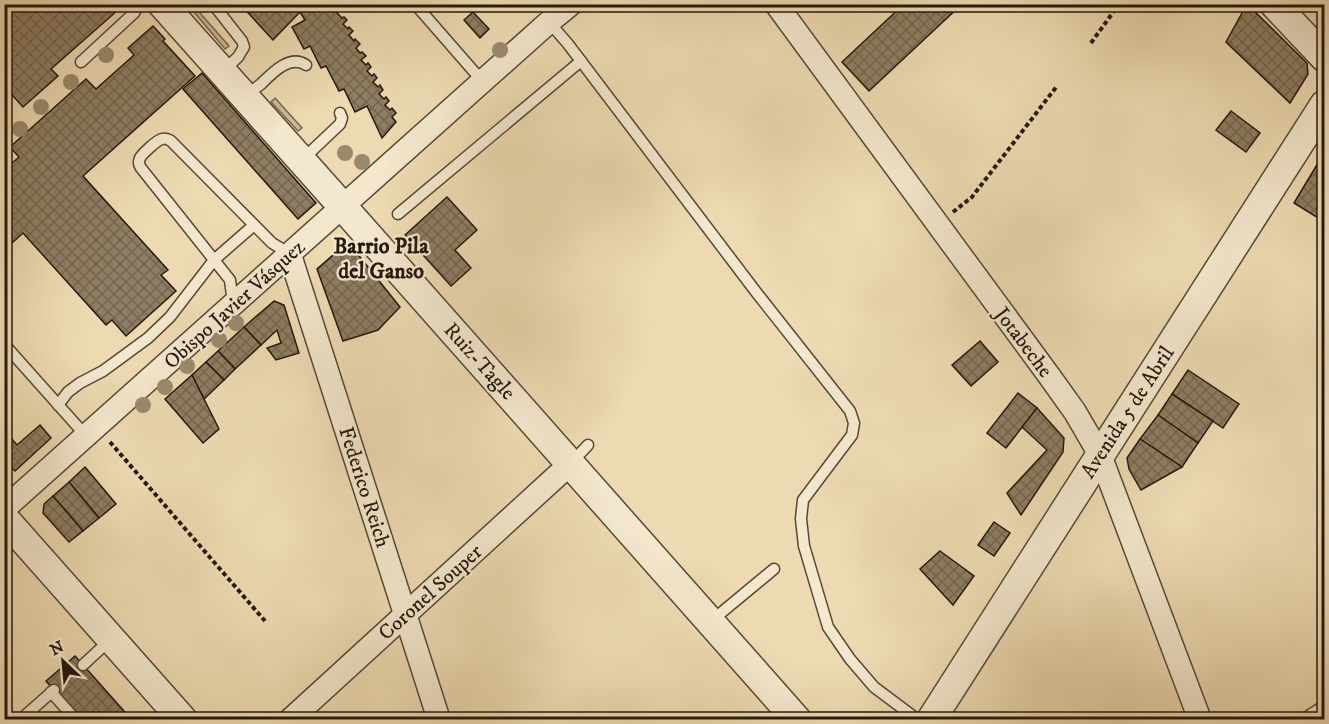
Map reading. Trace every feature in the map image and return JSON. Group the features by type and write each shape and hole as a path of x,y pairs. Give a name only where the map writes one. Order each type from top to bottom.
{"street":[{"name":"Jotabeche","path":"776,4 1088,432 1100,455 1200,720"},
{"path":"1275,4 1324,57"},
{"name":"Ruiz-Tagle","path":"160,6 245,96 343,207 579,454 710,622 797,720"},
{"name":"Obispo Javier Vásquez","path":"4,509 483,82 557,11"},
{"name":"Avenida 5 de Abril","path":"931,720 1324,105"},
{"name":"Federico Reich","path":"290,255 439,720"},
{"name":"Coronel Souper","path":"290,720 579,454"},
{"path":"4,518 183,720"},
{"path":"1313,720 1324,713"}],"lane":[{"path":"213,4 242,41 244,47 238,57 223,72"},
{"path":"415,4 483,82"},
{"path":"81,62 134,14 160,6"},
{"path":"557,11 581,61 756,292 850,411 854,423 852,435 803,500 801,519 804,546 828,627 850,659 874,687 918,720"},
{"path":"398,214 581,61"},
{"path":"245,96 289,62 302,62 306,65"},
{"path":"302,160 340,124 342,118 340,113"},
{"path":"233,305 230,280 141,168 139,163 142,155 158,141 167,139 171,141 272,243 290,255"},
{"path":"58,405 68,392 80,383 103,371 148,338 170,317 214,260 255,225"},
{"path":"4,344 86,436"},
{"path":"710,622 774,569"},
{"path":"83,665 111,638"},
{"path":"20,720 52,691 76,720"}],"path":[{"path":"1091,43 1119,4"},
{"path":"937,225 972,197 1057,86"},
{"path":"116,449 265,621"}],"shaded area":[{"path":"191,4 229,46 225,49 189,6"},
{"path":"275,98 302,128 298,131 271,102"}],"building":[{"path":"4,4 113,4 118,10 51,69 58,76 23,107 4,86"},
{"path":"240,4 295,4 300,12 273,40"},
{"path":"295,4 347,4 337,13 347,20 343,24 353,31 349,35 360,44 356,48 366,56 361,60 366,65 368,63 371,67 367,71 377,78 373,82 378,87 380,85 383,90 379,94 389,101 385,105 396,113 392,117 396,122 382,138 367,106 355,112 344,89 339,91 326,66 321,68 310,46 304,49 292,27 305,20"},
{"path":"904,4 962,4 869,91 842,62"},
{"path":"1247,4 1307,63 1308,74 1290,103 1226,42"},
{"path":"1313,4 1324,4 1324,16"},
{"path":"473,12 489,29 480,38 464,20"},
{"path":"153,26 165,39 163,41 195,76 83,176 168,270 161,275 176,291 126,336 112,320 106,325 23,233 4,250 4,170 19,157 10,147 86,79 96,89 134,55 128,48"},
{"path":"202,73 316,203 298,219 183,89"},
{"path":"1231,111 1260,133 1246,152 1216,130"},
{"path":"1321,158 1324,158 1324,229 1320,219 1294,203"},
{"path":"447,197 477,230 455,250 471,268 451,286 405,235"},
{"path":"348,242 400,307 378,330 343,341 317,269"},
{"path":"274,301 284,305 299,353 276,360 267,348 281,343 277,330 261,345 244,327"},
{"path":"244,327 261,345 235,369 218,351"},
{"path":"980,341 998,362 971,386 952,365"},
{"path":"218,351 235,369 224,380 206,362"},
{"path":"206,362 224,380 204,399 192,375"},
{"path":"1188,370 1239,404 1223,428 1172,394"},
{"path":"192,375 219,429 203,443 165,399"},
{"path":"1018,393 1037,408 1006,448 987,433"},
{"path":"1172,394 1213,421 1198,443 1158,415"},
{"path":"1037,408 1064,438 1063,452 1021,515 1007,493 1047,450 1022,427"},
{"path":"1158,415 1198,443 1182,467 1140,439"},
{"path":"40,425 51,438 15,471 4,460 4,444 11,438 17,445"},
{"path":"1140,439 1182,467 1141,490 1129,469 1127,458"},
{"path":"85,467 116,504 99,518 69,482"},
{"path":"69,482 99,518 83,531 53,496"},
{"path":"53,496 83,531 69,542 43,513 44,504"},
{"path":"994,522 1010,533 994,556 978,545"},
{"path":"940,551 974,576 953,605 920,569"},
{"path":"75,656 132,720 81,720 46,681"}],"district":[{"name":"Barrio Pila del Ganso","path":"381,258"}]}
